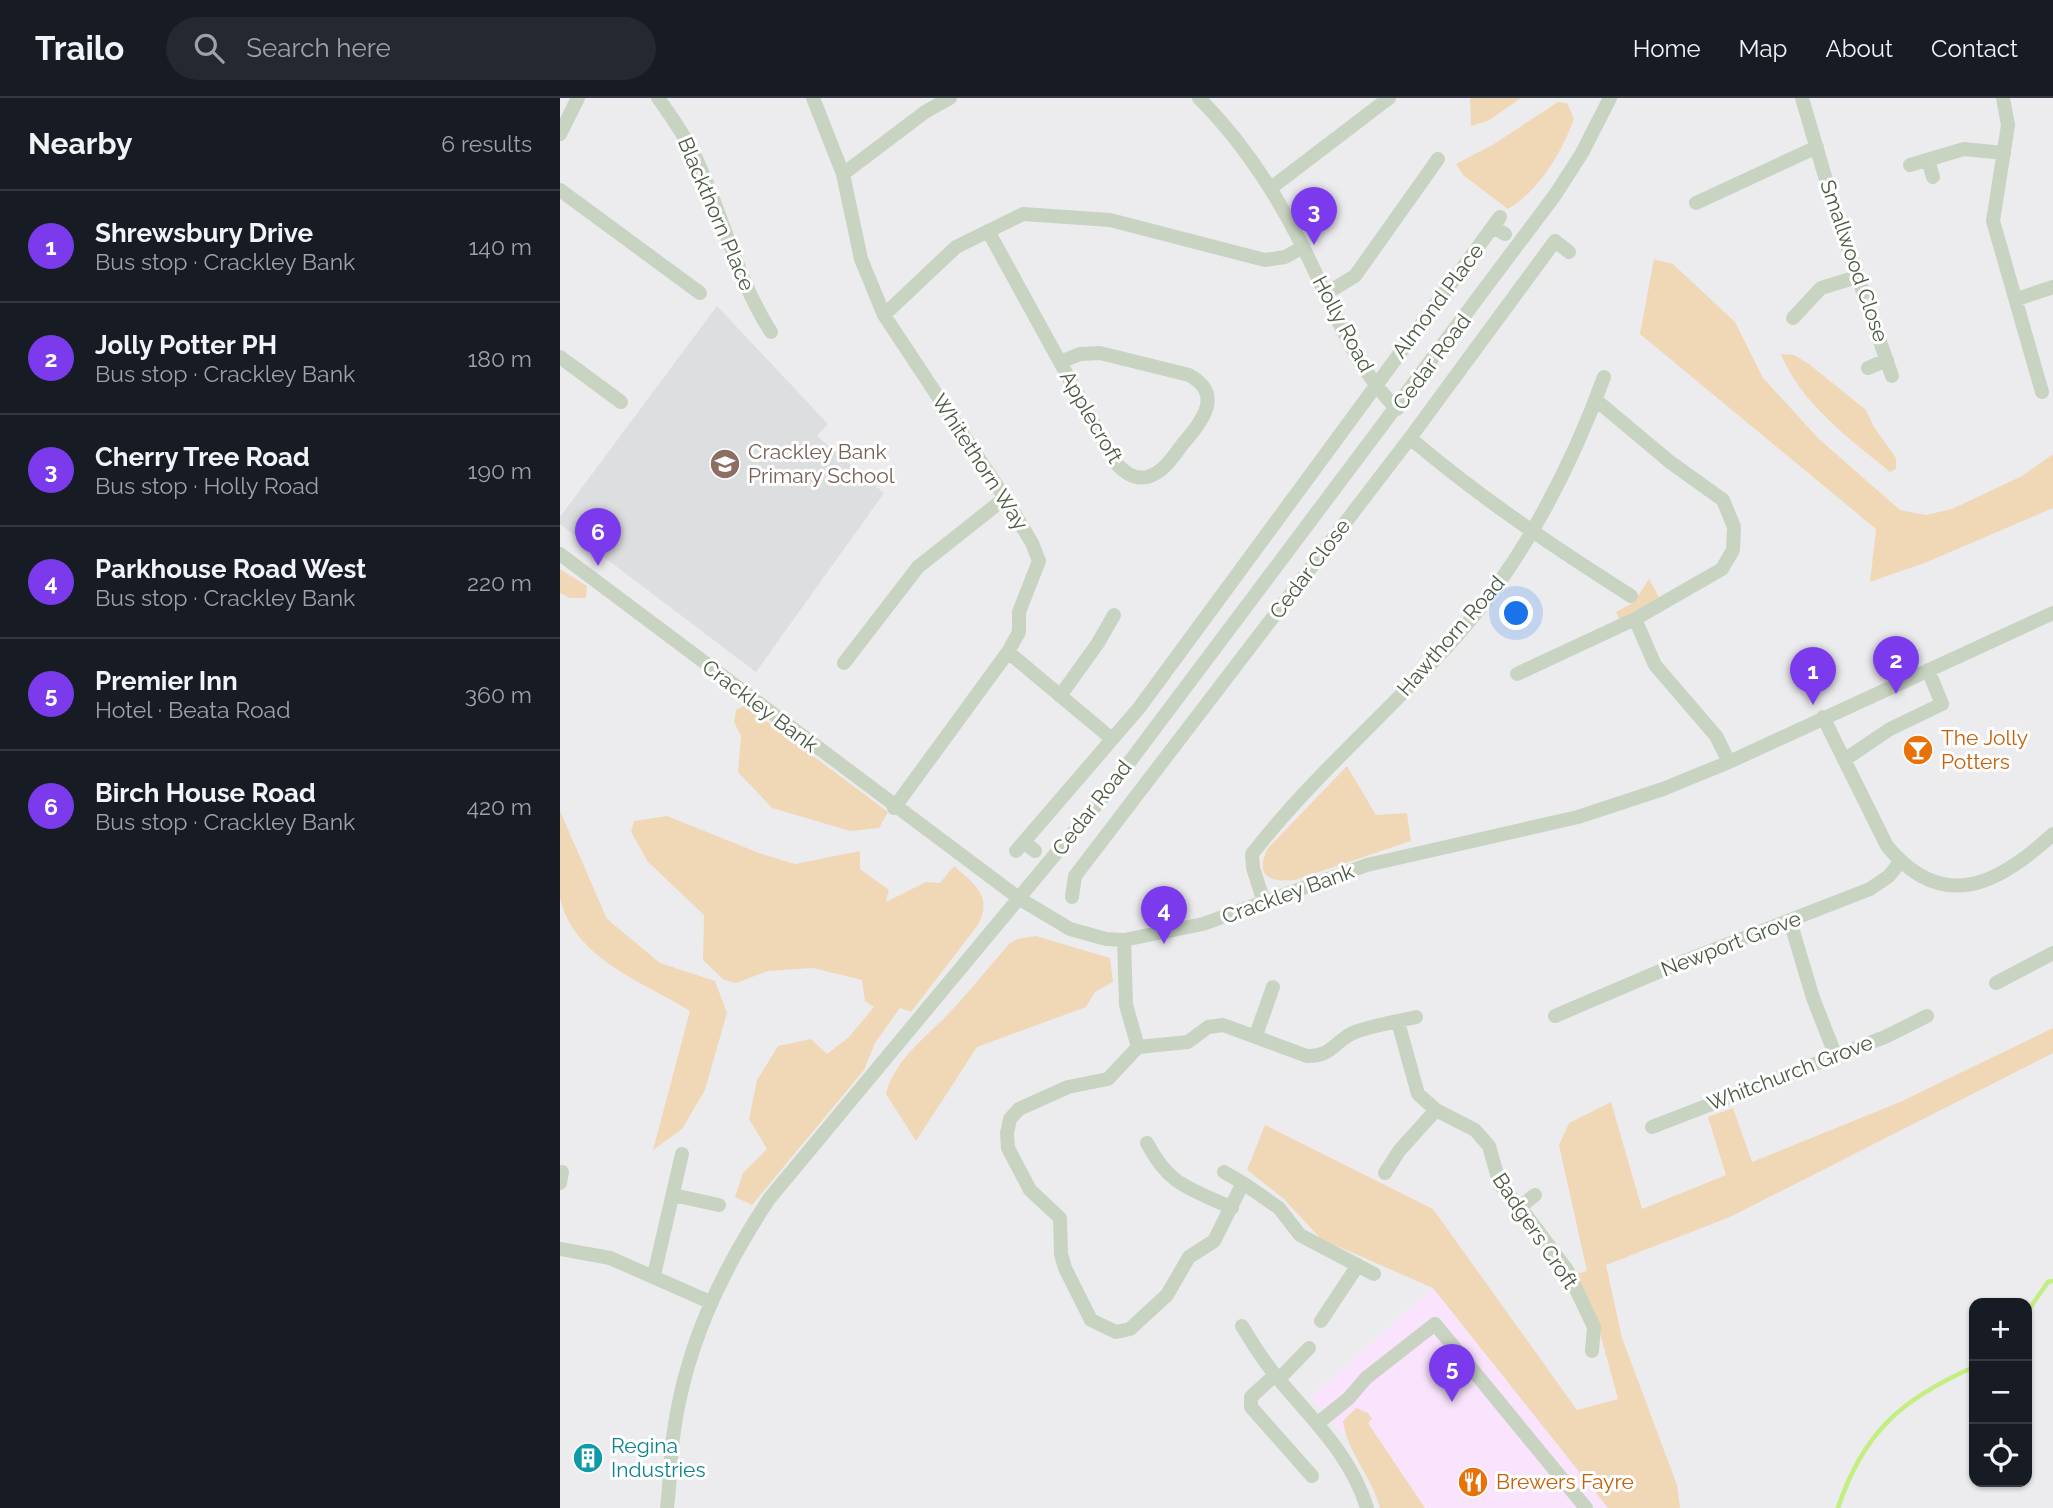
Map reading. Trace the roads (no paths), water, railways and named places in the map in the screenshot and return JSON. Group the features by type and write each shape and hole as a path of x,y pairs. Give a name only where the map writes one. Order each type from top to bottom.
{"street":[{"name":"Blackthorn Place","path":"657,98 682,130 700,167 744,281 771,332"},
{"name":"Whitethorn Way","path":"813,98 843,174 861,259 884,315 1004,498 1032,543 1039,561 1019,612 1018,632 1008,652 894,808"},
{"path":"843,174 925,112 950,98"},
{"name":"Holly Road","path":"1199,98 1229,132 1270,188 1303,247 1354,352 1376,385 1397,409"},
{"path":"1270,188 1389,98"},
{"name":"Cedar Road","path":"670,1489 673,1439 690,1353 710,1302 738,1246 769,1199 1107,792 1555,195 1582,153 1610,98"},
{"name":"Smallwood Close","path":"1802,98 1857,278 1892,376"},
{"path":"2003,98 2008,125 1993,221 2018,299 2036,386"},
{"path":"560,134 576,99"},
{"path":"1696,202 1817,147"},
{"path":"1910,165 1964,149 2004,153"},
{"path":"1325,294 1355,276 1438,159"},
{"path":"1928,160 1933,177"},
{"path":"560,190 700,293"},
{"path":"884,315 956,247 1023,215 1110,220 1265,260 1286,257 1303,247"},
{"name":"Almond Place","path":"1376,385 1499,226"},
{"name":"Applecroft","path":"988,231 1060,362 1115,461 1125,474 1145,478 1161,471 1201,422 1207,409 1207,393 1200,381 1189,375 1100,353 1080,354 1060,362"},
{"name":"Cedar Close","path":"1072,897 1075,876 1409,438 1555,241 1569,253"},
{"path":"1793,318 1821,288 1857,278"},
{"path":"2018,299 2053,287"},
{"path":"560,358 621,402"},
{"path":"1868,368 1887,360"},
{"name":"Hawthorn Road","path":"1264,902 1253,869 1252,854 1462,629 1532,533 1596,400 1604,377"},
{"name":"Cedar Road","path":"1025,848 1147,697 1376,385"},
{"path":"1517,674 1635,619 1722,569 1733,550 1734,527 1723,500 1670,462 1596,400"},
{"path":"1409,438 1453,475 1532,533 1622,594"},
{"path":"844,663 918,566 1004,498"},
{"name":"Crackley Bank","path":"560,554 894,808 1020,899 1070,929 1106,939 1124,940 1203,924 1367,865 1578,817 1662,789 1729,762 2053,613"},
{"path":"1060,696 1098,643 1114,615"},
{"path":"1240,617 1260,633"},
{"path":"1635,619 1655,664 1716,736 1729,762"},
{"path":"1008,652 1112,739"},
{"path":"1844,760 1890,729 1942,704 1928,670"},
{"path":"1823,717 1887,846 1900,862 1925,878 1949,886 1977,883 2021,863 2053,834"},
{"name":"Newport Grove","path":"1555,1016 1672,966 1870,889 1889,876 1900,862"},
{"path":"1790,921 1813,998 1835,1054"},
{"path":"1124,940 1126,1005 1138,1047"},
{"path":"1996,983 2053,953"},
{"path":"1256,1035 1273,987"},
{"name":"Whitchurch Grove","path":"1652,1127 1835,1054 1885,1037 1927,1016"},
{"path":"1243,1183 1214,1241 1189,1257 1167,1296 1130,1329 1116,1332 1091,1320 1065,1268 1060,1218 1030,1190 1008,1148 1010,1119 1019,1109 1068,1087 1108,1079 1138,1047 1188,1042 1215,1025 1256,1035 1307,1056 1320,1056 1334,1049 1353,1032 1416,1017"},
{"name":"Badgers Croft","path":"1398,1022 1418,1094 1437,1110 1475,1130 1489,1146 1500,1185 1567,1270 1594,1327 1592,1351"},
{"path":"1385,1173 1399,1151 1437,1110"},
{"path":"1147,1143 1161,1169 1174,1180 1232,1208"},
{"path":"654,1275 682,1154"},
{"path":"1224,1172 1274,1203 1300,1235 1374,1274"},
{"path":"673,1195 719,1205"},
{"path":"1520,1207 1535,1195"},
{"path":"560,1249 610,1258 654,1275 710,1302"},
{"path":"1321,1321 1358,1265"},
{"path":"1318,1423 1349,1398 1366,1378 1435,1324 1584,1507"},
{"path":"1242,1326 1277,1377 1318,1423 1357,1480 1367,1508"},
{"path":"1309,1348 1251,1397 1251,1407 1312,1476"},
{"path":"667,1508 670,1489"},
{"path":"670,1489 674,1508"}],"waterway":[{"path":"2032,1305 2048,1282 2053,1281"},
{"path":"1838,1508 1860,1458 1873,1438 1889,1421 1926,1391 1969,1369"}],"place":[{"name":"Cherry Tree Road","path":"1314,245"},
{"name":"Crackley Bank Primary School","path":"725,464"},
{"name":"Birch House Road","path":"598,566"},
{"name":"Jolly Potter PH","path":"1896,694"},
{"name":"Shrewsbury Drive","path":"1813,705"},
{"name":"The Jolly Potters","path":"1918,750"},
{"name":"Parkhouse Road West","path":"1164,944"},
{"name":"Premier Inn","path":"1452,1402"},
{"name":"Regina Industries","path":"588,1458"},
{"name":"Brewers Fayre","path":"1473,1482"}]}
